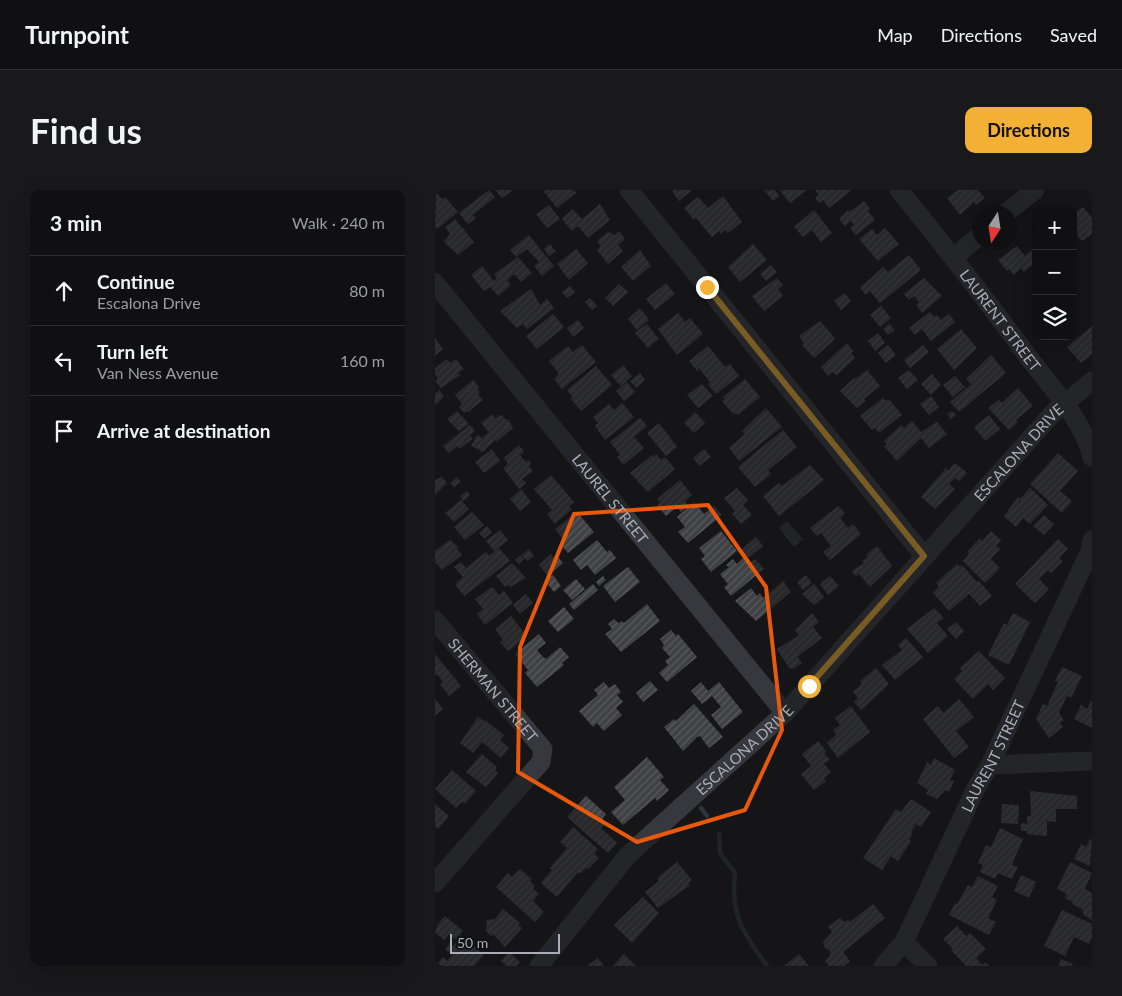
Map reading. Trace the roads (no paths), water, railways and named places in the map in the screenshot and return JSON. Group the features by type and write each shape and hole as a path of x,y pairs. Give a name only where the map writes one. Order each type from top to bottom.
{"street":[{"path":"629,190 924,556"},
{"name":"LAURENT STREET","path":"899,190 954,257 1063,402 1089,443 1092,457"},
{"path":"1016,205 1035,190"},
{"path":"954,257 972,242"},
{"name":"LAUREL STREET","path":"435,283 785,713"},
{"name":"ESCALONA DRIVE","path":"539,966 628,855 785,713 1063,402 1092,381"},
{"name":"LAURENT STREET","path":"883,966 904,942 976,788 990,765 1090,551 1092,540"},
{"name":"SHERMAN STREET","path":"435,620 543,749 541,762 435,883"},
{"path":"990,765 1092,761"},
{"path":"904,942 927,966"}],"water":[{"path":"787,521 803,539 794,547 779,528"}],"waterway":[{"path":"701,808 707,816"},
{"path":"719,834 720,853 735,873 735,900 740,922 751,943 767,966"}]}
